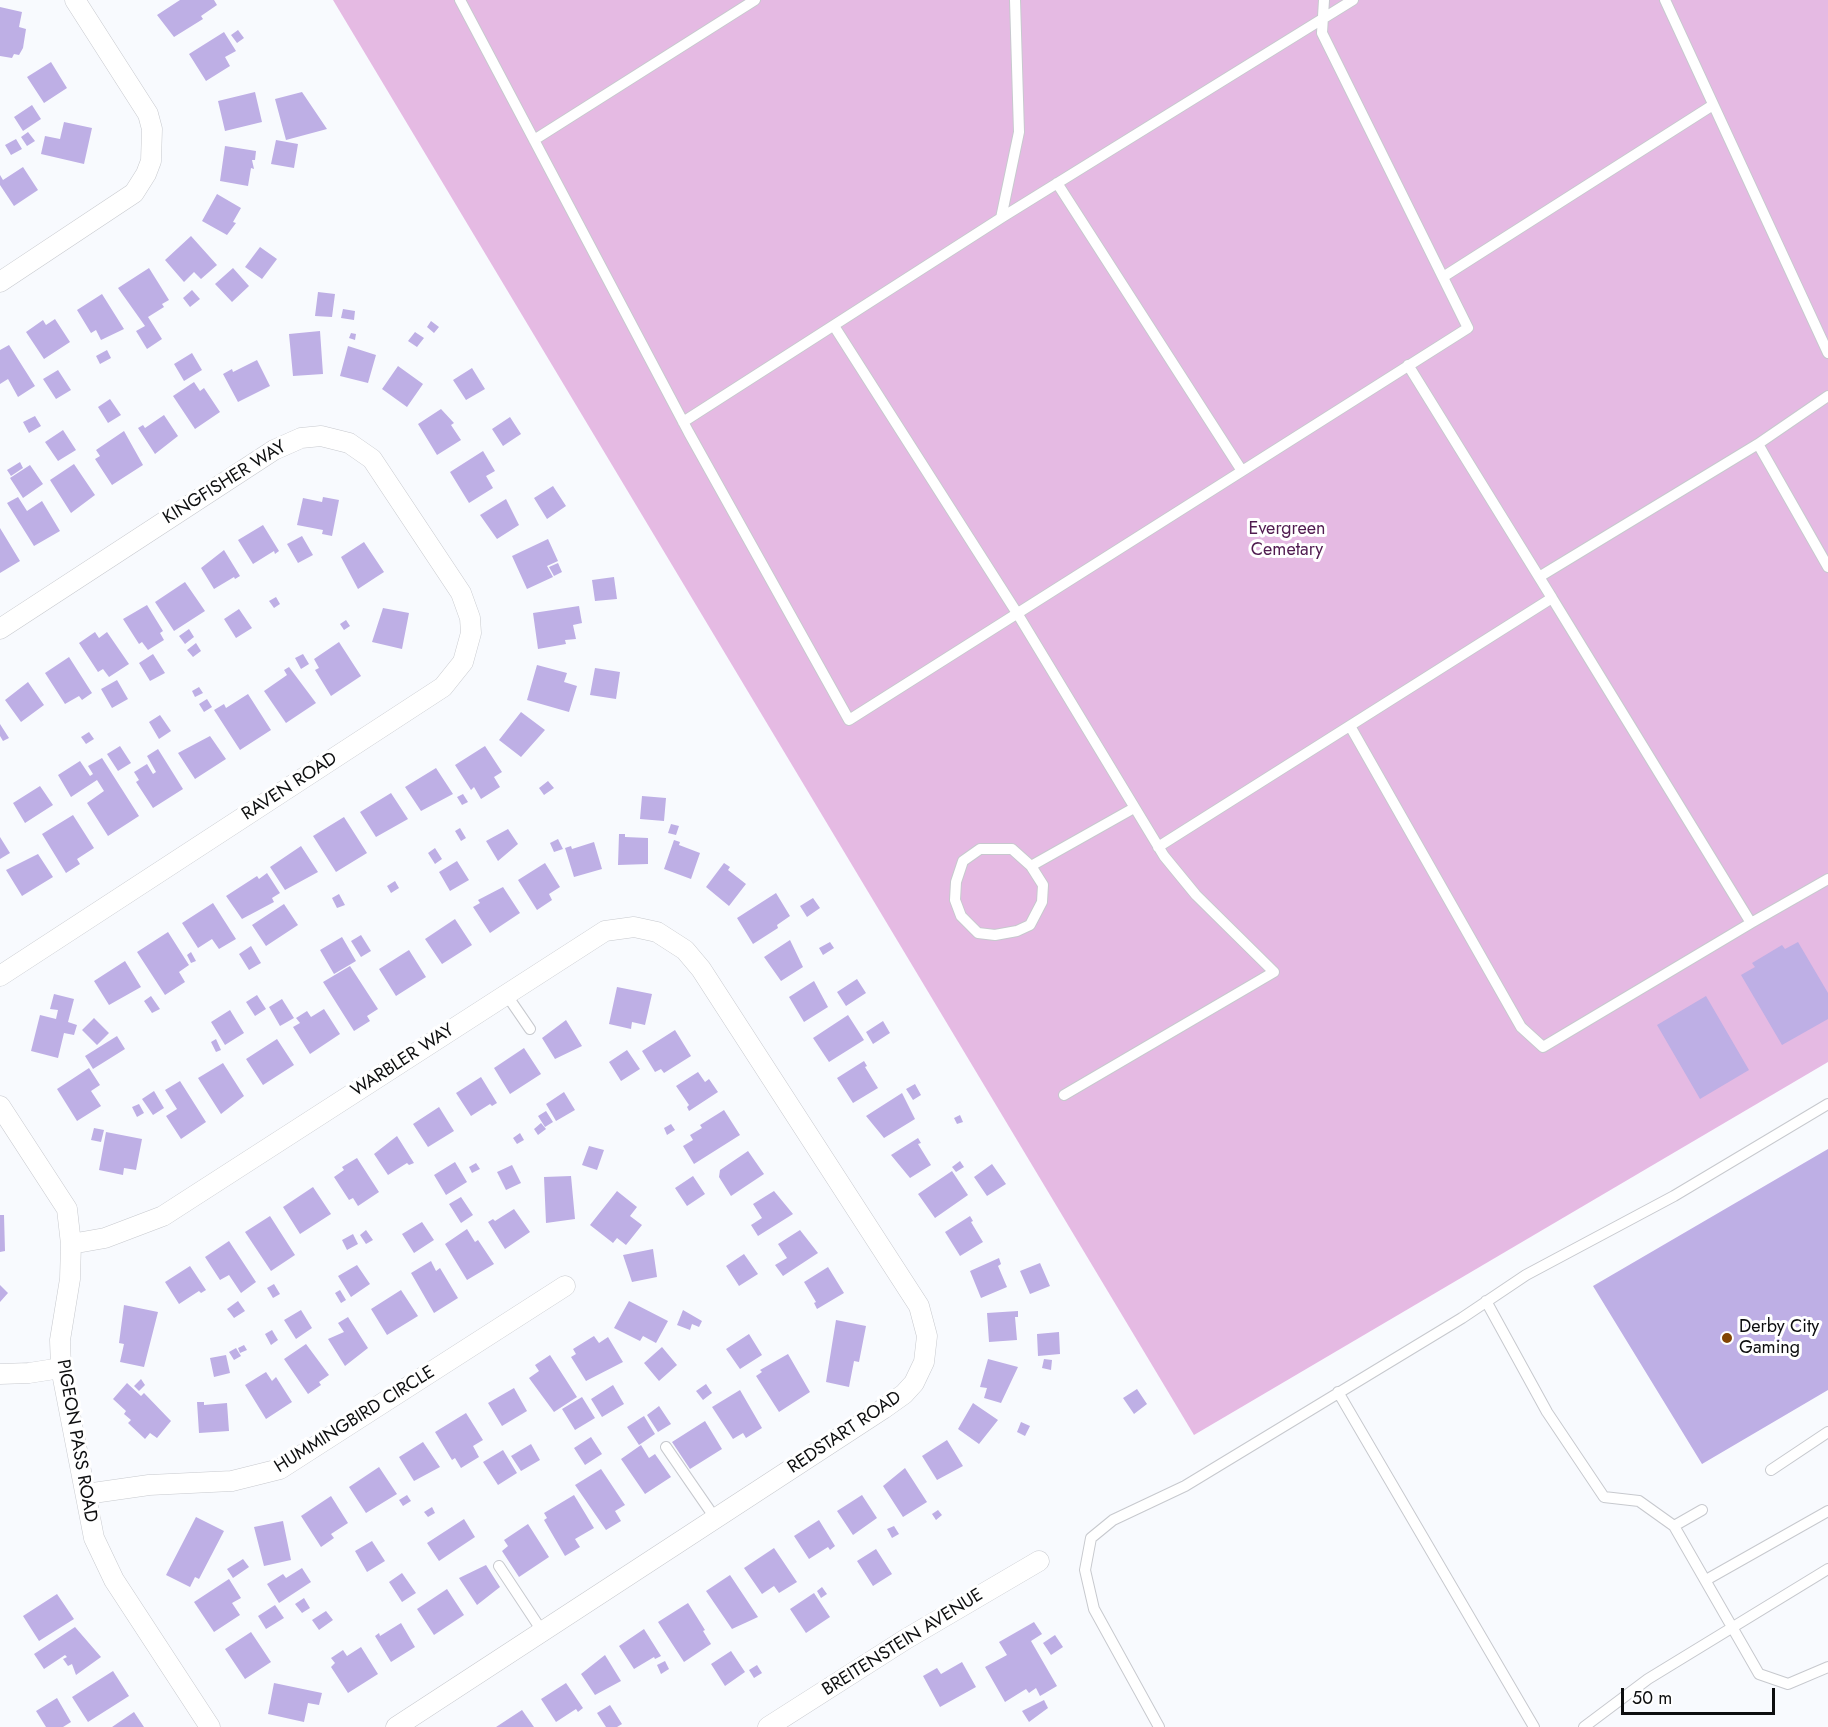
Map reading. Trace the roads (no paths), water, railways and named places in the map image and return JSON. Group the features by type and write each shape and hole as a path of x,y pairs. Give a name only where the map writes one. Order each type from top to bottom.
{"street":[{"path":"0,282 134,193 146,174 153,145 148,114 75,0"},
{"name":"KINGFISHER WAY","path":"0,629 274,450 301,438 336,438 361,450 372,459 429,544"},
{"name":"RAVEN ROAD","path":"0,976 433,693 454,675 469,646 470,618 461,593 429,544"},
{"name":"WARBLER WAY","path":"71,1244 105,1238 163,1216 605,931 633,927 657,932 685,950 717,994"},
{"name":"REDSTART ROAD","path":"396,1727 904,1394 914,1383 924,1362 927,1336 919,1306 717,994"},
{"name":"PIGEON PASS ROAD","path":"0,1106 68,1209 71,1244 70,1279 60,1340 60,1368 75,1453 99,1554 210,1727"},
{"name":"HUMMINGBIRD CIRCLE","path":"86,1494 149,1485 232,1481 280,1469 565,1286"},
{"path":"0,1374 29,1373 60,1368"},
{"name":"BREITENSTEIN AVENUE","path":"768,1727 906,1639 1039,1561"}],"lane":[{"path":"460,0 683,422 849,720 1468,328 1322,33 1324,0"},
{"path":"534,140 755,0"},
{"path":"1002,218 1019,132 1015,0"},
{"path":"683,422 1057,183 1353,0"},
{"path":"1665,0 1828,353"},
{"path":"1443,277 1713,105"},
{"path":"1057,183 1242,471"},
{"path":"834,326 1017,613 1158,847 1196,895 1274,972 1064,1095"},
{"path":"1408,365 1751,923"},
{"path":"1539,577 1758,444 1828,396"},
{"path":"1758,444 1828,567"},
{"path":"1158,847 1552,598"},
{"path":"1350,726 1521,1027 1543,1047 1828,879"},
{"path":"1030,866 1134,808"},
{"path":"980,849 1012,849 1030,866 1043,885 1042,902 1030,925 1017,931 995,935 978,933 961,916 955,900 956,882 963,861 980,849"},
{"path":"506,994 530,1029"},
{"path":"1159,1727 1094,1609 1085,1570 1091,1538 1113,1520 1185,1486 1526,1275 1674,1196 1828,1104"},
{"path":"1486,1301 1547,1412 1604,1497 1639,1501 1674,1526 1759,1674 1788,1684 1828,1667"},
{"path":"1338,1392 1534,1727"},
{"path":"1771,1470 1828,1432"},
{"path":"666,1447 716,1518"},
{"path":"1674,1526 1702,1510"},
{"path":"1706,1580 1828,1511"},
{"path":"499,1566 542,1631"},
{"path":"1584,1727 1648,1679 1732,1625 1828,1569"}],"place":[{"name":"Derby City Gaming","path":"1727,1338"}],"park label":[{"name":"Evergreen Cemetary","path":"1287,540"}]}
